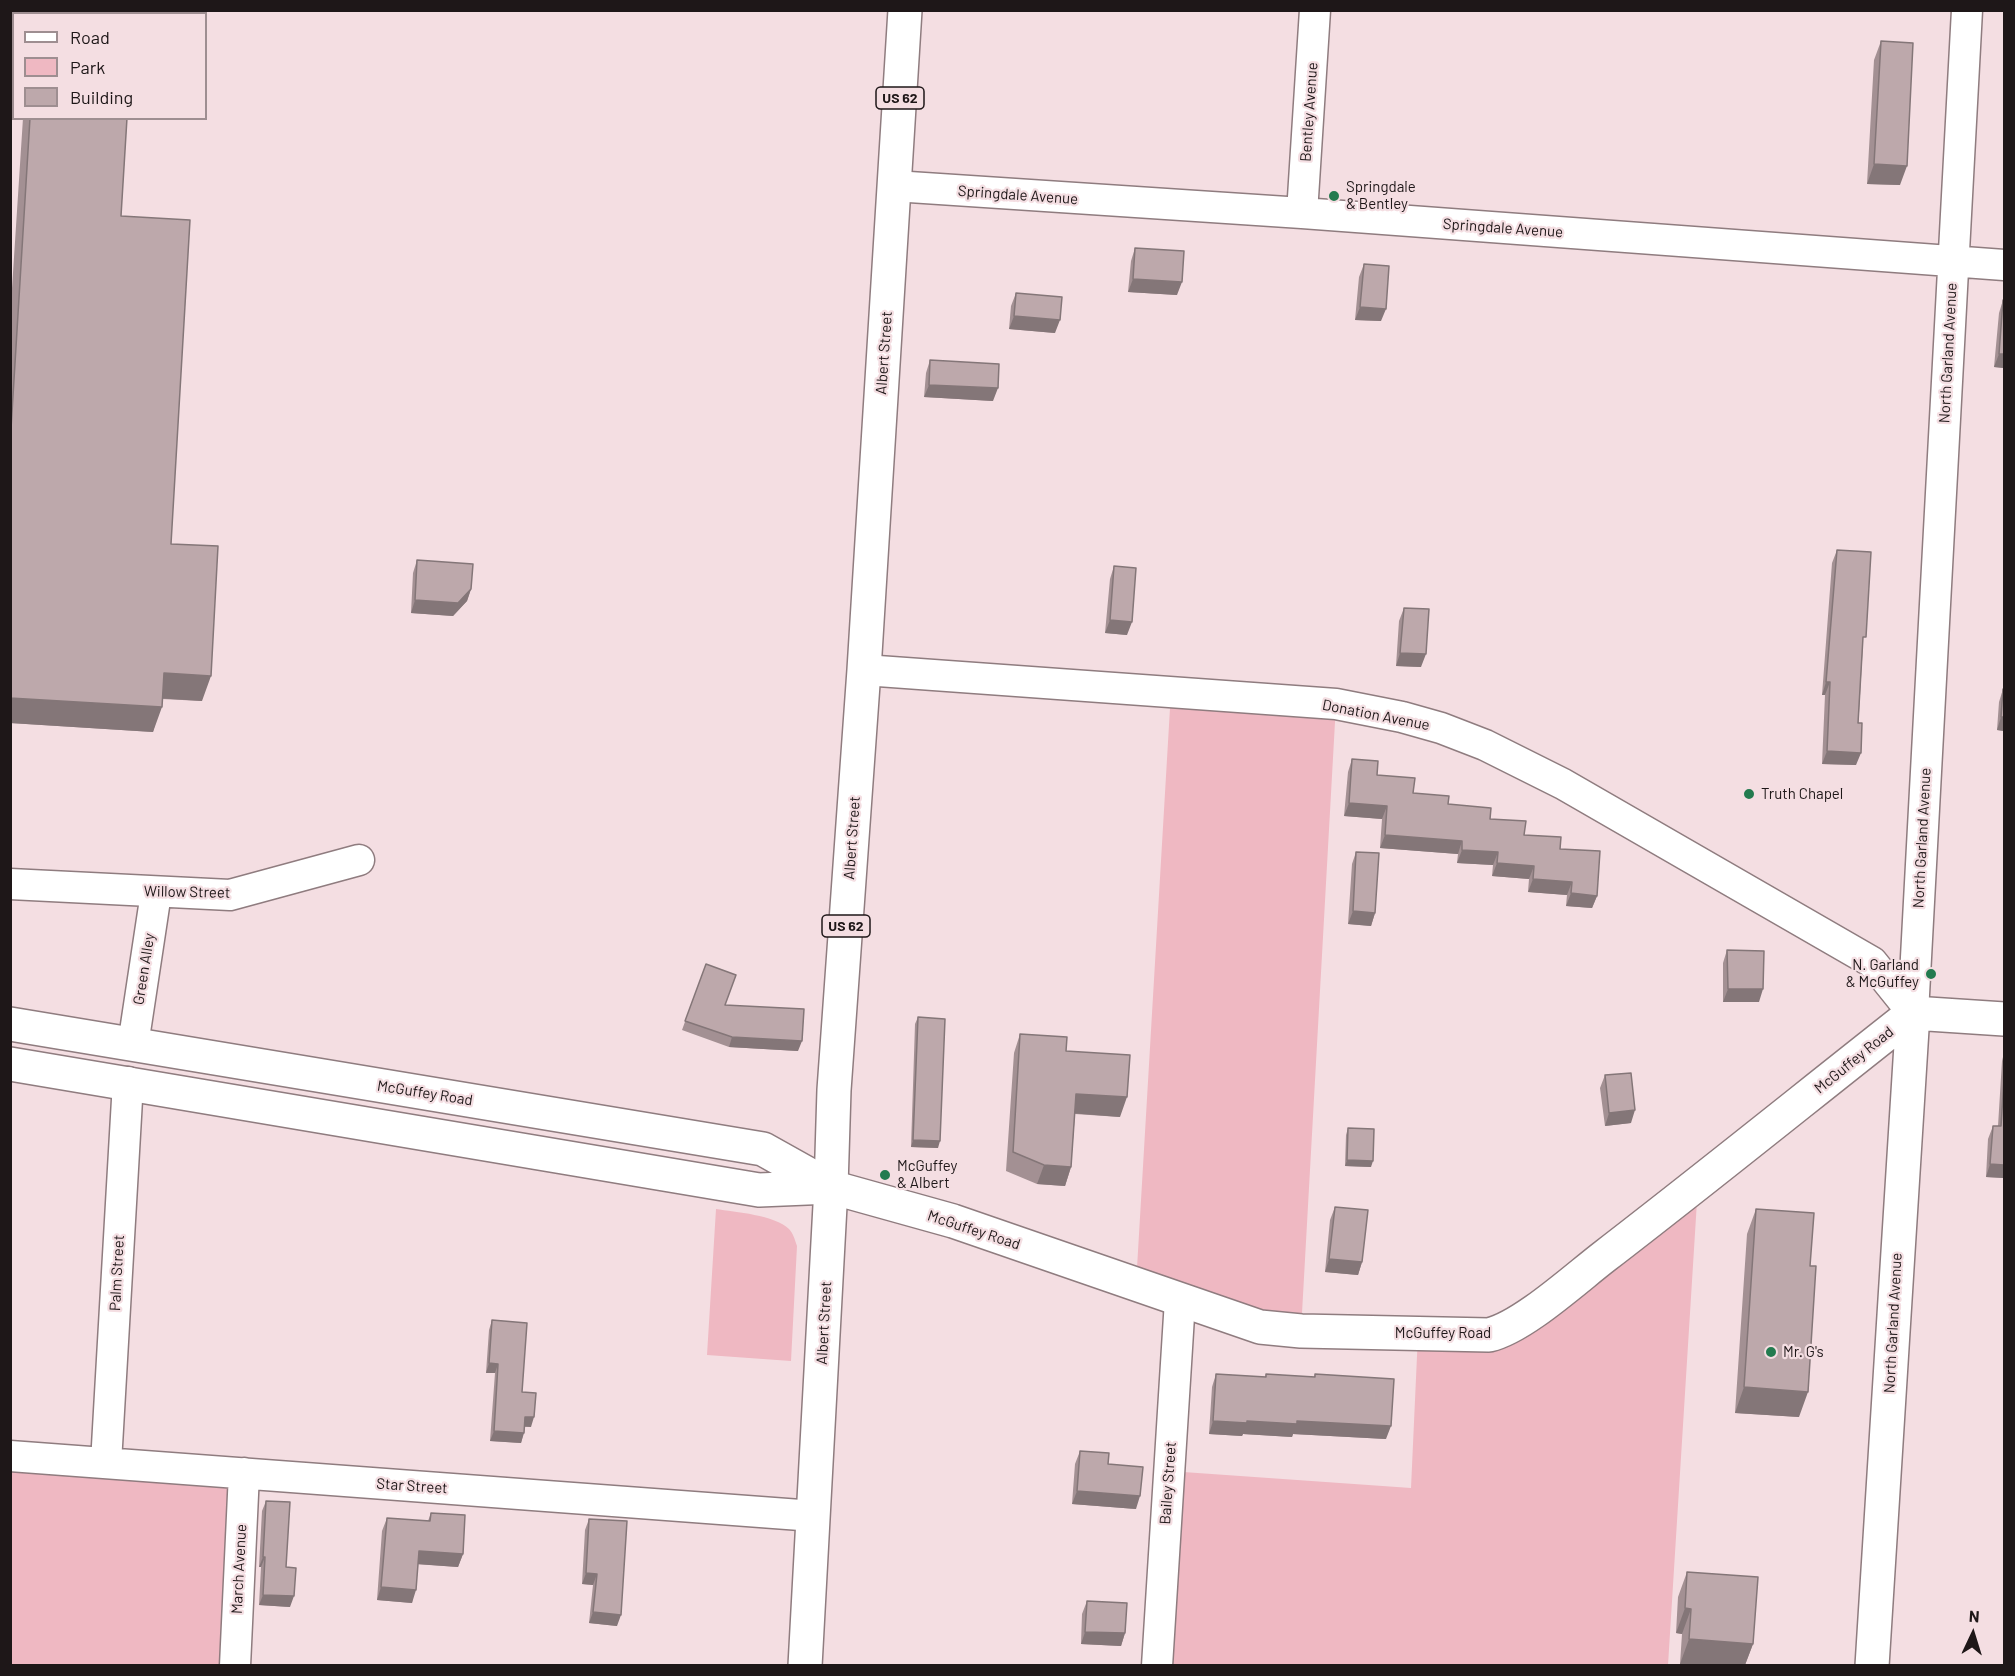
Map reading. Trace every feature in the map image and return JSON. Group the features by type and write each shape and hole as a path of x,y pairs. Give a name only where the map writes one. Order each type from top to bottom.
{"main road":[{"name":"Albert Street","path":"805,1665 831,1187 834,1090 864,670 905,10"},
{"path":"1913,1013 2004,1018"},
{"name":"McGuffey Road","path":"10,1024 763,1149 831,1187 953,1221 1260,1327 1301,1331 1489,1335 1504,1332 1698,1185 1913,1013"},
{"name":"North Garland Avenue","path":"1872,1665 1913,1013"},
{"name":"McGuffey Road","path":"10,1064 128,1082 759,1190 831,1187"}],"street":[{"name":"Bentley Avenue","path":"1302,213 1315,10"},
{"name":"North Garland Avenue","path":"1913,1013 1967,10"},
{"name":"Springdale Avenue","path":"894,186 1302,213 2004,265"},
{"name":"Donation Avenue","path":"864,670 1336,704 1402,717 1441,728 1485,745 1563,784 1872,962 1913,1013"},
{"name":"Willow Street","path":"10,884 230,895 358,860"},
{"name":"Green Alley","path":"133,1045 156,893"},
{"name":"Palm Street","path":"106,1463 128,1082"},
{"name":"Bailey Street","path":"1157,1665 1180,1300"},
{"name":"Star Street","path":"10,1456 814,1516"},
{"name":"March Avenue","path":"235,1665 244,1473"}],"green space":[{"path":"1171,691 1336,704 1301,1331 1136,1285"},
{"path":"1698,1185 1668,1665 1157,1666 1169,1471 1411,1488 1418,1334 1489,1335"},
{"path":"716,1209 774,1220 783,1224 793,1235 797,1246 791,1361 707,1355"},
{"path":"10,1456 244,1473 235,1665 11,1665"}],"building":[{"path":"1881,41 1913,43 1907,166 1874,164"},
{"path":"30,120 127,120 121,216 190,220 171,544 218,546 211,676 164,673 162,707 10,698 10,445"},
{"path":"1135,248 1184,251 1182,282 1133,279"},
{"path":"1364,264 1389,266 1386,309 1360,307"},
{"path":"1016,293 1062,297 1060,320 1014,316"},
{"path":"2003,300 2004,354 1999,354"},
{"path":"930,360 999,364 998,388 929,385"},
{"path":"1837,550 1871,552 1858,723 1862,723 1861,753 1827,751 1830,682 1826,682"},
{"path":"417,560 473,564 471,589 458,603 415,600"},
{"path":"1114,566 1136,568 1132,622 1110,620"},
{"path":"1404,608 1429,609 1426,654 1400,653"},
{"path":"2003,689 2004,717 2001,717"},
{"path":"1352,759 1378,761 1377,775 1415,778 1413,793 1449,796 1448,804 1491,808 1490,819 1526,821 1524,835 1561,837 1560,849 1600,851 1597,896 1571,893 1572,882 1533,879 1534,866 1497,863 1498,852 1462,850 1462,841 1385,835 1387,806 1349,803"},
{"path":"1356,852 1379,853 1375,913 1353,911"},
{"path":"1727,950 1764,951 1763,989 1728,989"},
{"path":"706,964 736,975 725,1005 804,1009 802,1041 732,1037 685,1021"},
{"path":"918,1017 945,1019 940,1141 913,1140"},
{"path":"1020,1034 1067,1037 1066,1051 1130,1055 1127,1097 1076,1094 1071,1167 1044,1165 1013,1152"},
{"path":"1631,1073 1635,1110 1609,1113 1605,1075"},
{"path":"2004,1080 2004,1165 1990,1164 1993,1126 2001,1126"},
{"path":"1348,1128 1374,1129 1373,1161 1347,1160"},
{"path":"1335,1207 1368,1210 1362,1262 1329,1259"},
{"name":"Mr. G's","path":"1756,1209 1814,1213 1810,1266 1816,1266 1808,1392 1744,1387"},
{"path":"492,1320 527,1323 522,1392 536,1393 534,1417 525,1417 524,1433 494,1431 498,1364 489,1363"},
{"path":"1216,1374 1315,1377 1315,1374 1394,1379 1391,1426 1297,1421 1297,1424 1213,1421"},
{"path":"1080,1451 1109,1453 1108,1464 1143,1467 1140,1496 1077,1491"},
{"path":"266,1501 290,1502 286,1567 296,1568 294,1596 263,1595"},
{"path":"431,1513 465,1515 463,1554 419,1551 416,1590 381,1587 387,1518 430,1521"},
{"path":"589,1519 627,1521 621,1615 593,1612 597,1574 586,1573"},
{"path":"1687,1572 1758,1577 1753,1644 1689,1639 1691,1609 1685,1608"},
{"path":"1087,1601 1127,1603 1125,1633 1085,1632"}],"place":[{"name":"Springdale & Bentley","path":"1334,196"},
{"name":"Truth Chapel","path":"1749,794"},
{"name":"N. Garland & McGuffey","path":"1931,974"},
{"name":"McGuffey & Albert","path":"885,1175"},
{"name":"Mr. G's","path":"1771,1352"}]}
